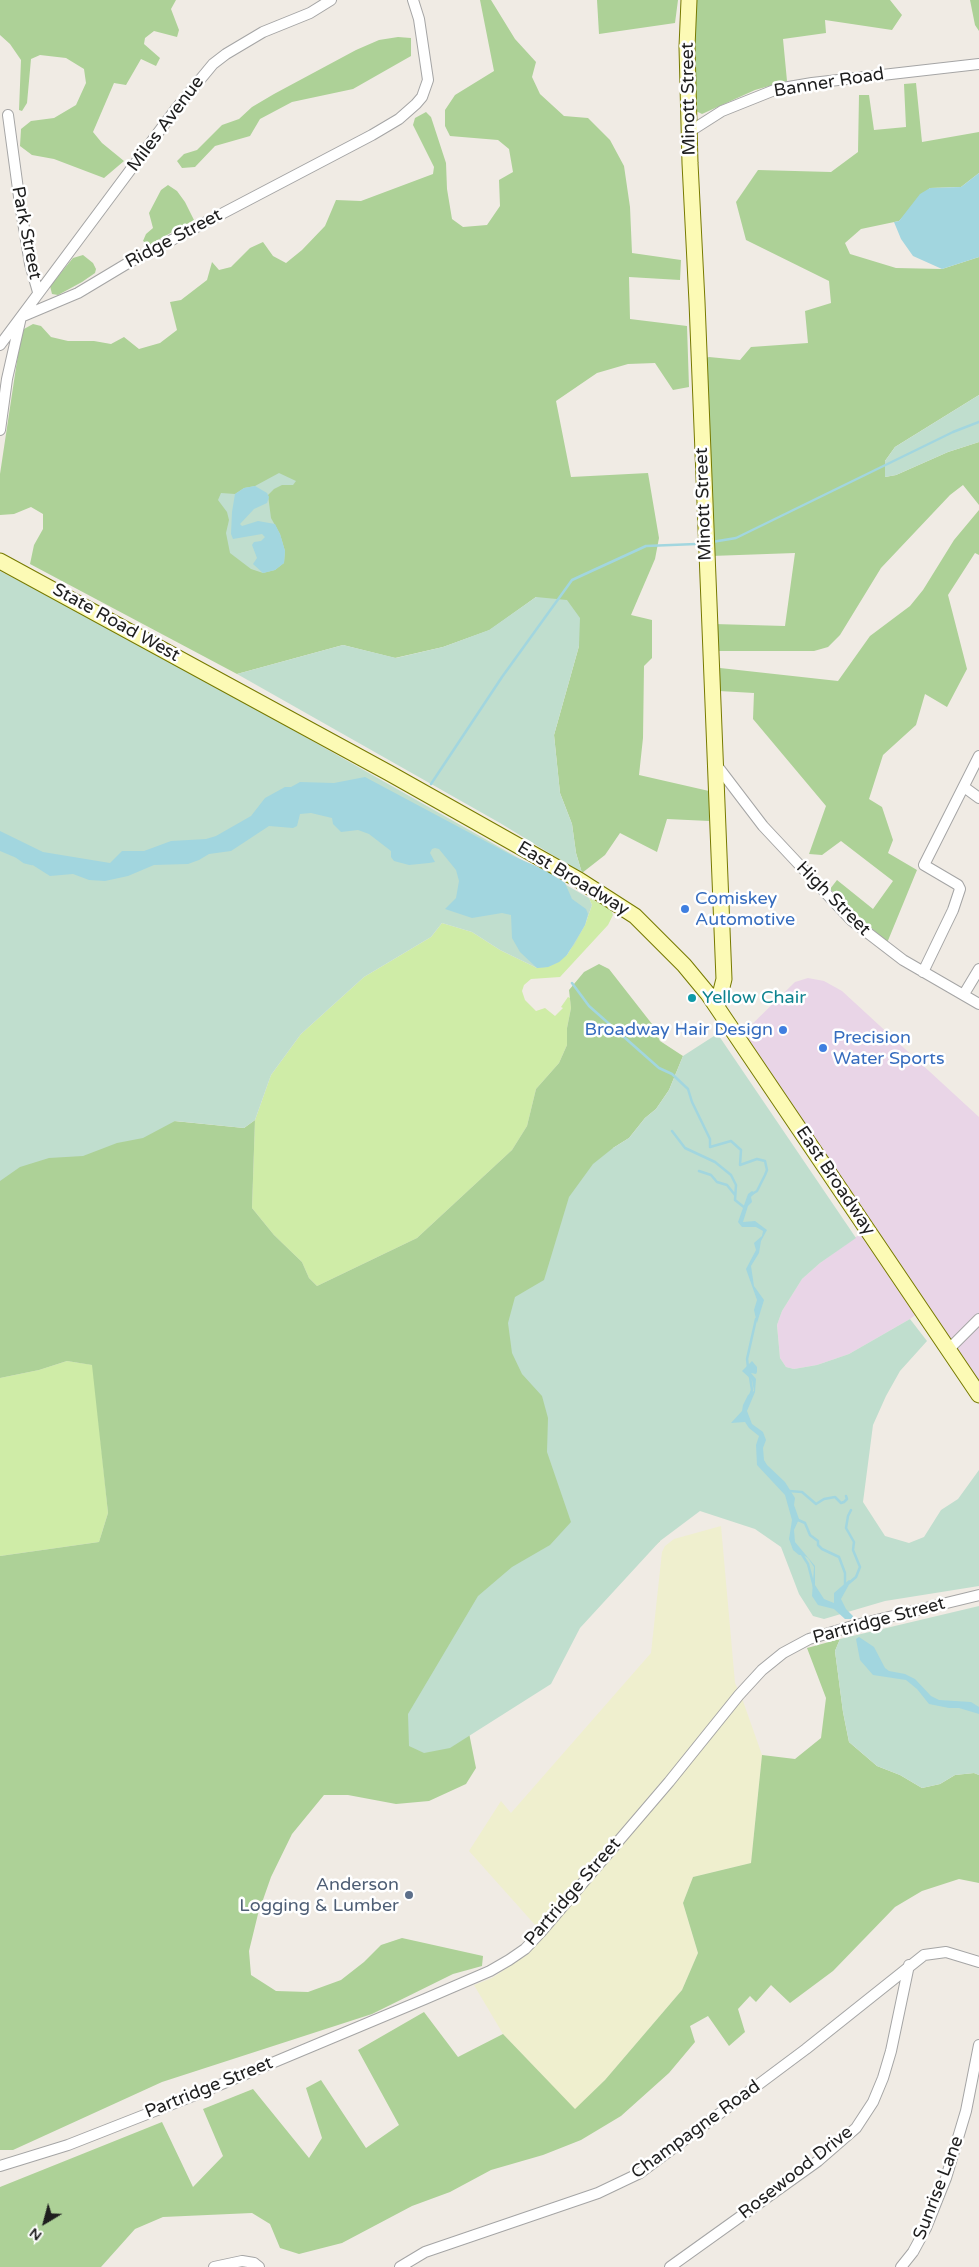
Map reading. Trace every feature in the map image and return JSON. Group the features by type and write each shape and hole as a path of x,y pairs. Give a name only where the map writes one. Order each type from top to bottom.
{"main road":[{"name":"Minott Street","path":"689,0 689,132 724,979 717,1007"},
{"name":"State Road West","path":"0,561 231,687"},
{"name":"East Broadway","path":"231,687 389,773 612,899 658,937 684,964 717,1007 979,1395"}],"street":[{"name":"Miles Avenue","path":"0,345 175,110 213,64 263,32 310,13 331,0"},
{"name":"Ridge Street","path":"21,317 78,293 136,259 386,128 410,110 422,97 428,80 419,19 413,0"},
{"name":"Banner Road","path":"689,132 722,111 777,89 812,83 979,64"},
{"name":"Park Street","path":"8,114 30,264 38,292"},
{"path":"0,430 7,378 21,317"},
{"path":"922,972 953,910 960,889 958,885 924,865 979,756"},
{"name":"High Street","path":"714,761 763,826 833,903 874,940 922,972 979,1004"},
{"path":"964,787 979,798"},
{"path":"964,994 979,969"},
{"path":"948,1350 979,1319"},
{"name":"Partridge Street","path":"0,2166 68,2145 198,2094 490,1971 509,1960 525,1949 540,1933 762,1670 784,1653 810,1639 856,1625 979,1595"},
{"name":"Champagne Road","path":"400,2267 425,2252 598,2192 640,2173 806,2049 909,1965 924,1955 937,1952 954,1954 979,1962"},
{"name":"Rosewood Drive","path":"670,2267 818,2160 856,2128 873,2102 883,2078 891,2051 909,1965"},
{"name":"Sunrise Lane","path":"901,2267 913,2252 926,2228 946,2178 966,2111 979,2045"},
{"path":"214,2267 242,2261 254,2263 259,2267"}],"shaded area":[{"path":"808,978 824,981 842,991 979,1117 979,1395 922,1310 910,1319 849,1354 817,1365 794,1369 786,1367 780,1358 777,1325 782,1311 802,1279 820,1263 867,1229 738,1038 795,982"}],"green space":[{"path":"0,0 176,0 171,9 179,30 177,37 154,31 145,38 144,44 160,58 156,66 141,59 126,85 114,83 93,132 102,143 124,161 104,178 54,159 32,155 20,146 21,129 31,121 54,118 76,105 86,83 84,69 66,58 40,55 31,59 27,103 22,111 19,110 21,60 10,44 0,35"},
{"path":"480,0 491,0 515,39 536,62 532,77 540,94 564,116 588,118 610,140 624,166 630,207 632,253 681,260 680,280 629,277 630,319 687,326 689,387 673,390 655,363 628,364 597,373 556,401 571,477 648,473 659,538 655,559 631,615 652,620 652,658 644,666 643,738 639,775 709,791 709,821 667,819 657,852 620,833 605,855 582,873 576,853 572,824 560,793 554,735 579,646 536,597 490,630 443,647 395,658 343,645 237,674 30,564 34,545 43,529 43,514 31,507 14,514 0,515 0,474 20,341 24,329 33,324 41,326 51,337 68,341 94,341 111,344 124,337 139,349 160,343 177,330 170,302 181,300 207,280 212,262 219,270 231,267 250,248 263,242 273,256 286,263 302,250 325,226 336,200 361,201 433,174 434,167 413,125 415,118 426,112 431,117 446,163 447,189 452,219 463,227 487,225 500,206 499,180 513,172 509,149 498,140 450,136 445,126 445,110 455,95 494,71"},
{"path":"597,0 678,0 675,23 599,34"},
{"path":"695,0 890,0 902,15 892,30 825,20 826,33 783,39 787,81 755,90 702,114 696,111 693,45"},
{"path":"970,0 979,0 979,31 975,25"},
{"path":"398,37 411,38 411,56 353,89 292,102 260,119 250,136 215,146 195,167 182,168 177,161 184,154 197,150 222,125 239,119 252,107 274,94 356,50 379,40"},
{"path":"916,83 922,142 979,132 979,173 961,187 930,188 899,221 861,229 845,243 850,254 896,268 942,269 979,257 979,395 895,447 885,461 885,477 896,475 948,452 979,442 979,505 963,485 950,495 881,568 840,635 828,647 814,651 716,651 714,624 785,626 795,553 711,556 703,359 709,357 740,360 751,347 808,343 805,311 831,303 829,281 746,240 736,202 758,170 831,172 858,152 859,95 869,95 874,130 906,127 904,84"},
{"path":"168,185 177,191 194,220 149,245 143,241 146,234 153,228 149,213 161,190"},
{"path":"83,255 93,263 96,269 95,273 58,295 52,294 50,286 73,258"},
{"path":"979,395 979,442 948,452 896,475 885,477 885,461 895,447"},
{"path":"279,473 296,481 293,485 282,485 274,489 268,495 271,518 280,534 285,551 284,563 275,570 263,573 251,569 230,553 226,533 229,520 227,512 218,500 221,493 235,494 244,488 255,486"},
{"path":"979,510 979,555 975,553 948,595 967,669 947,707 925,694 916,725 883,755 869,799 882,807 893,840 888,853 917,870 887,943 830,889 837,880 873,909 893,881 841,841 822,855 809,854 826,806 753,719 754,693 719,691 720,668 838,681 870,636 910,606 923,590 954,540"},
{"path":"0,571 147,647 589,898 592,905 585,925 574,945 559,962 548,967 537,968 500,950 472,932 442,923 431,937 364,977 301,1034 271,1075 255,1120 244,1128 175,1121 143,1138 117,1143 83,1156 49,1158 20,1167 0,1181"},
{"path":"536,597 567,600 580,618 579,646 554,735 560,793 572,824 576,853 582,873 500,823 237,674 343,645 396,658 443,647 489,630"},
{"path":"589,898 611,909 613,915 608,925 560,977 531,979 524,985 522,991 525,1000 536,1011 545,1008 555,1016 563,1008 561,1007 568,997 570,998 571,1008 567,1028 567,1045 559,1063 536,1089 527,1126 512,1150 417,1238 317,1286 309,1278 302,1262 274,1235 252,1208 255,1120 271,1075 301,1034 364,977 431,937 442,923 472,932 500,950 537,968 567,955 585,925 592,905"},
{"path":"599,964 609,969 652,1024 660,1041 683,1056 669,1090 656,1109 645,1118 629,1138 613,1148 660,1541 465,1713 476,1768 466,1784 429,1801 396,1804 348,1795 324,1795 292,1834 271,1877 258,1914 249,1951 251,1975 276,1991 308,1992 341,1980 364,1962 381,1945 402,1938 483,1956 482,1966 453,1974 372,2014 162,2082 13,2150 0,2150 0,1556 99,1542 108,1513 92,1365 67,1361 39,1370 0,1378 0,1079 104,1114 244,1128 255,1120 252,1208 274,1235 302,1262 309,1278 317,1286 417,1238 512,1150 527,1126 536,1089 559,1063 567,1045 567,1028 571,1008 569,990 584,972"},
{"path":"714,1036 719,1036 856,1238 820,1263 802,1279 782,1311 777,1325 780,1358 786,1367 794,1369 817,1365 849,1354 910,1319 927,1341 900,1371 873,1425 863,1502 885,1536 909,1543 924,1537 941,1510 958,1499 979,1470 979,1586 885,1601 824,1619 813,1616 799,1594 781,1547 755,1529 700,1511 660,1541 580,1628 551,1684 450,1748 424,1753 409,1746 408,1714 478,1596 512,1567 550,1545 571,1522 547,1452 548,1418 542,1396 522,1374 512,1353 508,1323 515,1297 544,1280 569,1197 593,1164 629,1138 645,1118 656,1109 669,1090 683,1056"},
{"path":"67,1361 93,1365 108,1513 99,1542 0,1556 0,1378 39,1370"},
{"path":"721,1526 735,1683 762,1755 751,1863 693,1877 683,1903 698,1953 682,1990 605,2080 575,2110 503,2034 474,1985 492,1978 528,1954 536,1945 525,1935 536,1926 469,1851 501,1801 511,1813 651,1653 662,1552 665,1546 674,1539"},
{"path":"979,1606 979,1775 974,1773 955,1775 940,1784 922,1788 900,1775 877,1766 849,1742 835,1651 840,1639"},
{"path":"840,1639 835,1651 849,1742 877,1766 900,1775 922,1788 940,1784 955,1775 974,1773 979,1775 979,1883 959,1879 922,1891 895,1907 833,1971 790,2003 771,1985 756,2002 750,1996 738,2009 745,2032 729,2046 708,2016 690,2026 695,2042 669,2073 621,2116 581,2140 543,2155 491,2170 450,2192 412,2206 342,2243 299,2254 280,2248 270,2224 252,2213 163,2217 135,2229 101,2267 0,2267 0,2187 162,2122 193,2187 223,2156 203,2109 253,2089 309,2158 322,2138 306,2088 321,2080 366,2148 399,2125 358,2050 424,2012 458,2057 503,2034 575,2109 605,2080 682,1990 698,1953 683,1903 693,1877 751,1863 762,1755 795,1759 821,1738 826,1698 807,1648"}],"water":[{"path":"979,173 979,257 942,269 913,256 901,239 894,222 899,221 920,194 930,188 961,187"},
{"path":"255,486 267,493 269,497 267,503 254,509 240,524 242,526 258,521 275,524 285,551 284,563 275,570 263,573 253,564 257,558 252,545 254,542 261,541 265,537 262,534 233,539 231,534 235,494 244,488"},
{"path":"365,777 515,857 552,873 565,883 572,899 586,909 588,914 585,925 567,955 559,962 548,967 537,968 520,952 512,938 511,915 502,913 472,918 445,909 456,898 459,881 456,870 439,849 432,849 430,853 435,862 409,865 394,861 391,857 391,851 369,834 358,830 341,832 333,824 332,818 311,813 300,814 297,826 293,828 269,826 231,851 209,854 188,864 154,865 128,876 105,881 89,880 73,874 50,876 31,864 0,851 0,831 43,852 110,863 122,851 144,851 171,841 206,839 216,836 251,816 265,798 285,787 291,787 300,782 334,783"},
{"path":"752,1191 755,1193 751,1197 752,1202 748,1206 743,1222 755,1221 767,1230 761,1241 759,1253 751,1266 754,1286 764,1300 757,1323 754,1310 757,1300 746,1269 756,1250 754,1243 762,1236 763,1231 756,1227 742,1227 738,1222 748,1194"},
{"path":"752,1361 757,1367 756,1374 751,1373 756,1379 755,1392 747,1411 752,1424 763,1432 766,1440 763,1448 764,1460 785,1482 795,1498 794,1505 799,1519 794,1530 795,1542 815,1566 815,1585 824,1599 834,1603 834,1593 849,1580 851,1581 841,1599 846,1609 853,1616 852,1619 845,1619 834,1609 818,1605 812,1596 814,1567 808,1558 799,1555 793,1550 789,1539 792,1520 785,1495 757,1465 756,1445 759,1436 745,1422 731,1423 742,1411 748,1395 754,1391 752,1380 742,1371"},
{"path":"859,1637 874,1647 885,1668 889,1671 905,1674 915,1679 931,1696 939,1700 971,1702 979,1707 979,1714 959,1708 929,1704 917,1689 906,1680 873,1675 860,1660 856,1639"}],"waterway":[{"path":"712,542 736,538 953,432 979,422"},
{"path":"431,784 502,677 572,580 646,546 696,544"},
{"path":"17,857 24,862 32,864"},
{"path":"572,983 589,1006 659,1068 672,1074 688,1089 692,1102 710,1139 710,1147 731,1141 741,1150 740,1165 757,1159 765,1161 767,1170 757,1191 752,1194"},
{"path":"672,1131 685,1148 715,1162 731,1175 736,1185 735,1200 745,1208"},
{"path":"699,1171 711,1175 717,1182 727,1185 735,1195"},
{"path":"748,1367 747,1359 756,1319"},
{"path":"750,1377 752,1390 750,1396"},
{"path":"789,1491 802,1492 816,1504 824,1499 835,1497 841,1503 847,1499 846,1496"},
{"path":"849,1583 856,1577 860,1567 853,1550 854,1542 846,1528 851,1510"},
{"path":"796,1519 805,1523 810,1535 818,1541 818,1545 822,1549 839,1557 845,1573 845,1586"},
{"path":"801,1553 808,1564 814,1587"}],"place":[{"name":"Comiskey Automotive","path":"685,909"},
{"name":"Yellow Chair","path":"692,998"},
{"name":"Broadway Hair Design","path":"783,1030"},
{"name":"Precision Water Sports","path":"823,1048"},
{"name":"Anderson Logging & Lumber","path":"409,1895"}]}
